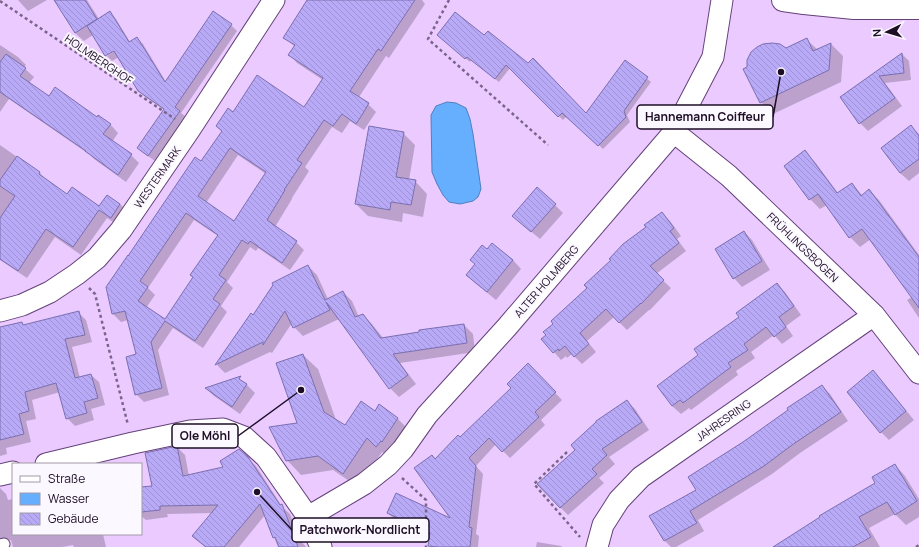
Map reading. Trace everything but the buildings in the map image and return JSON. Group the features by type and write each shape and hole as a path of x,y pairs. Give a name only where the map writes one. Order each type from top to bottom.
{"street":[{"name":"WESTERMARK","path":"0,311 22,305 50,292 77,274 97,258 120,230 190,129 274,0"},
{"name":"ALTER HOLMBERG","path":"308,517 364,484 388,465 403,450 427,415 507,327 674,132 713,57 722,0"},
{"path":"783,0 854,8 919,8"},
{"name":"FRÜHLINGSBOGEN","path":"674,132 729,176 874,315 919,373"},
{"name":"JAHRESRING","path":"590,544 619,500 640,477 874,315"},
{"path":"50,463 190,431 223,429 244,436 266,457 308,517 321,547"},
{"path":"0,475 12,472"}],"path":[{"path":"449,0 428,39 548,145"},
{"name":"HOLMBERGHOF","path":"0,2 190,129"},
{"path":"77,274 95,294 133,443"},
{"path":"567,452 534,484 590,544"},
{"path":"388,465 426,500 426,547"}],"water":[{"path":"447,102 456,103 466,108 473,134 481,189 478,197 473,201 460,204 449,202 443,195 432,172 431,115 436,106"}],"place":[{"name":"Hannemann Coiffeur","path":"781,72"},
{"name":"Ole Möhl","path":"301,390"},
{"name":"Patchwork-Nordlicht","path":"257,492"}]}
